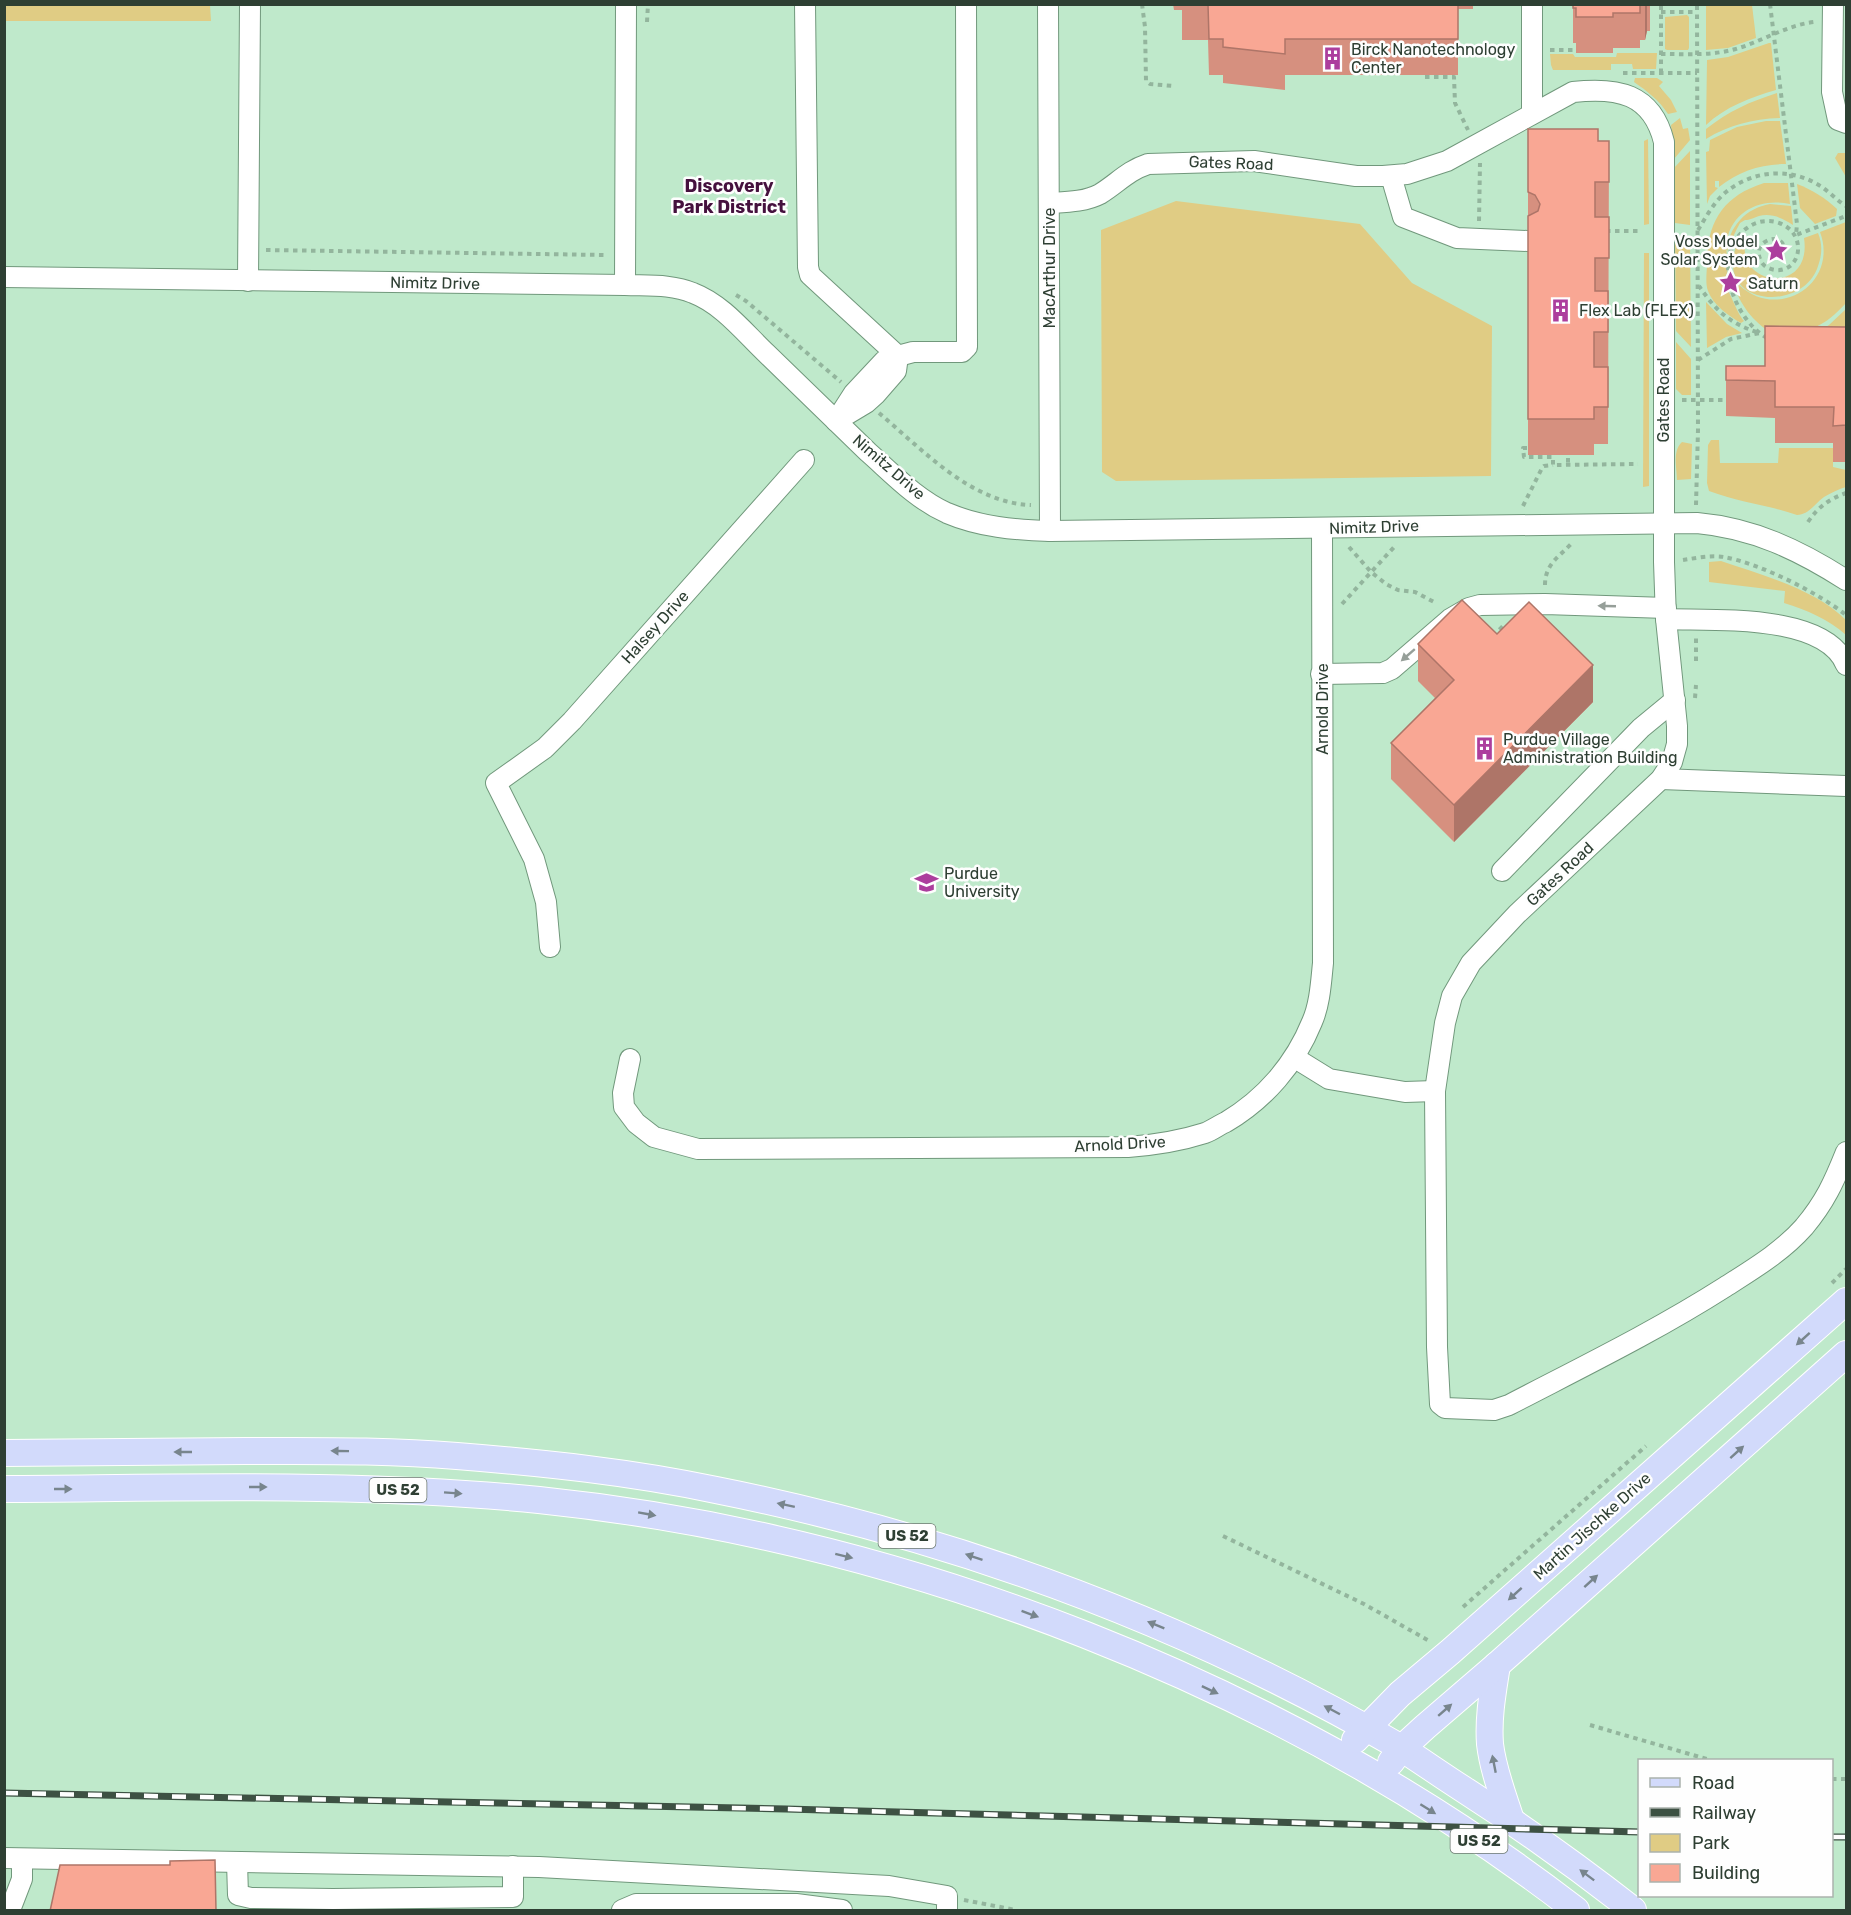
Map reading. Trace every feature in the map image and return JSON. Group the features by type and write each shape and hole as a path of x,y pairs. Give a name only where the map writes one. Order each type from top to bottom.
{"main road":[{"name":"Martin Jischke Drive","path":"1342,1756 1365,1728 1400,1694 1846,1301"},
{"path":"1378,1778 1401,1749 1846,1354"},
{"name":"US 52","path":"4,1452 305,1451 452,1455 546,1464 712,1489 794,1506 888,1531 964,1553 1052,1583 1180,1635 1249,1667 1401,1749 1585,1872 1633,1911"},
{"name":"US 52","path":"4,1489 361,1488 539,1500 628,1511 713,1526 788,1541 873,1563 1037,1616 1151,1662 1235,1701 1342,1756 1378,1778 1506,1859 1576,1911"},
{"path":"1497,1665 1490,1717 1490,1744 1510,1820"}],"street":[{"path":"248,281 250,4"},
{"path":"625,285 626,4"},
{"path":"804,4 808,267 810,275 898,356"},
{"path":"898,356 913,352 962,352 966,347 966,4"},
{"name":"MacArthur Drive","path":"1048,4 1050,531"},
{"path":"1532,4 1532,114"},
{"path":"1833,13 1832,92 1838,120 1846,123"},
{"name":"Gates Road","path":"1049,203 1078,201 1100,194 1134,169 1148,164 1254,161 1356,176 1407,174 1447,161 1573,92 1593,90 1623,93 1640,102 1649,111 1661,131 1664,142 1663,523 1666,614 1677,744 1672,762 1661,779 1516,914 1471,963 1452,996 1445,1023 1436,1091 1437,1347 1440,1404 1445,1408 1494,1410 1509,1405 1617,1349 1704,1300 1778,1253 1804,1227 1828,1196 1846,1152"},
{"path":"1391,176 1403,217 1457,238 1528,241"},
{"name":"Nimitz Drive","path":"4,277 625,285 671,288 691,292 706,299 729,317 912,492 947,513 982,525 1050,531 1707,524 1726,527 1781,544 1813,559 1846,580"},
{"path":"836,421 866,403 876,394 896,371 898,356"},
{"name":"Halsey Drive","path":"549,947 546,902 537,868 496,783 544,748 572,721 804,460"},
{"name":"Arnold Drive","path":"630,1059 623,1093 624,1107 636,1123 654,1137 698,1149 1111,1148 1166,1143 1208,1132 1237,1115 1264,1093 1294,1058 1313,1020 1319,995 1323,963 1322,528"},
{"path":"1321,674 1383,673 1392,669 1450,619 1469,608 1480,605 1518,604 1545,604 1763,622 1787,626 1809,632 1832,646 1845,660 1846,665"},
{"path":"1502,871 1641,728 1675,700"},
{"path":"1661,779 1846,786"},
{"path":"1294,1058 1329,1079 1405,1092 1436,1091"},
{"path":"4,1908 12,1905 22,1879 13,1859 513,1866 746,1877 890,1886 947,1904"},
{"path":"237,1862 238,1895 251,1898 513,1897 513,1866"},
{"path":"622,1911 636,1904 796,1904 842,1911"}],"path":[{"path":"1142,4 1146,81 1150,84 1173,86"},
{"path":"1661,4 1661,73"},
{"path":"1696,504 1697,4"},
{"path":"1770,4 1797,224 1798,252 1794,262 1778,271 1762,264 1758,253 1760,246 1766,241 1773,238 1779,240 1784,245 1781,256 1775,258 1770,255"},
{"path":"1661,12 1697,12"},
{"path":"1661,54 1720,53 1833,13"},
{"path":"1531,51 1576,50"},
{"path":"1425,78 1454,77 1455,103 1470,133"},
{"path":"1479,239 1480,158"},
{"path":"1698,230 1713,206 1725,193 1739,183 1756,176 1775,173 1805,178 1820,185 1846,206"},
{"path":"1796,235 1846,216"},
{"path":"1760,333 1742,315 1735,303 1729,270 1732,246 1746,228 1762,221 1777,222 1791,229 1796,235"},
{"path":"1605,231 1638,231"},
{"path":"248,249 625,256"},
{"path":"1698,285 1718,311 1731,322 1770,339"},
{"path":"1698,360 1731,339 1760,333"},
{"path":"1663,399 1733,400"},
{"path":"1527,448 1523,448 1524,457 1553,457 1553,465"},
{"path":"1568,458 1568,464"},
{"path":"1523,507 1544,466 1638,464"},
{"path":"1808,522 1816,510 1832,498 1846,493"},
{"path":"1545,604 1545,579 1549,567 1572,542"},
{"path":"1341,604 1395,546"},
{"path":"1349,547 1371,572 1386,584 1398,590 1415,592 1436,603"},
{"path":"1683,560 1718,556 1753,566 1803,587 1846,615"},
{"path":"1488,641 1512,617 1518,604"},
{"path":"1696,635 1696,662"},
{"path":"1222,1536 1364,1604 1450,1652"},
{"path":"1590,1725 1703,1759"},
{"path":"947,1904 1016,1911"}],"green space":[{"path":"4,5 210,5 211,21 5,21"},
{"path":"1706,5 1752,5 1756,38 1728,48 1706,50"},
{"path":"1687,15 1689,17 1688,50 1665,49 1665,17"},
{"path":"1771,43 1776,90 1739,103 1706,125 1707,60 1728,57"},
{"path":"1617,53 1657,53 1656,69 1633,69 1632,64 1611,64 1611,70 1553,70 1551,65 1550,54 1573,54 1575,57 1616,57"},
{"path":"1635,78 1657,78 1663,82 1659,86 1671,100 1677,112 1668,114 1661,104 1634,82"},
{"path":"1777,93 1780,118 1741,124 1706,139 1706,129 1723,117"},
{"path":"1680,118 1683,129 1688,128 1690,140 1674,159 1671,125"},
{"path":"1766,121 1780,121 1786,164 1751,169 1719,187 1719,181 1715,181 1715,187 1718,188 1710,196 1707,204 1706,152 1709,151 1710,140 1737,127"},
{"path":"1648,139 1649,224 1644,225 1644,141"},
{"path":"1690,151 1690,225 1675,223 1674,168"},
{"path":"1838,153 1846,153 1846,177 1835,158"},
{"path":"1764,183 1788,183 1790,204 1770,203 1751,208 1742,213 1730,229 1727,240 1728,266 1723,282 1744,321 1741,323 1717,305 1708,291 1706,281 1710,235 1714,223 1728,203 1750,188"},
{"path":"1797,184 1814,192 1837,209 1836,216 1815,224 1800,208"},
{"path":"1176,201 1360,224 1412,283 1492,326 1491,476 1116,481 1102,472 1101,230"},
{"path":"1770,204 1791,206 1793,225 1781,218 1768,215 1745,220 1740,223 1727,252 1731,235 1740,220 1753,210"},
{"path":"1846,222 1846,303 1824,323 1801,333 1780,338 1765,329 1748,312 1735,289 1739,285 1755,295 1771,300 1787,298 1802,292 1813,281 1821,267 1824,250 1820,232"},
{"path":"1818,233 1821,251 1817,269 1809,282 1797,291 1783,296 1768,297 1754,294 1743,287 1735,276 1734,254 1743,236 1746,236 1745,253 1751,266 1761,275 1774,278 1786,277 1797,269 1804,257 1804,238"},
{"path":"1690,236 1691,347 1676,331 1675,238"},
{"path":"1644,253 1649,253 1649,486 1643,487"},
{"path":"1706,302 1727,324 1742,333 1726,337 1707,348"},
{"path":"1846,309 1846,345 1817,332 1829,325"},
{"path":"1676,342 1691,359 1691,395 1682,395 1676,389"},
{"path":"1711,440 1719,440 1720,463 1778,463 1779,448 1833,448 1833,467 1846,470 1846,487 1824,497 1809,511 1797,515 1709,491 1707,483 1708,445"},
{"path":"1682,442 1692,444 1691,479 1677,480 1676,455"},
{"path":"1721,561 1804,591 1846,620 1846,635 1817,616 1784,603 1785,591 1709,582 1709,562"}],"building":[{"path":"1208,4 1458,4 1458,39 1285,39 1285,54 1223,47 1223,39 1209,39"},
{"path":"1573,4 1645,4 1640,5 1640,13 1613,13 1613,17 1576,17 1576,8 1573,8"},
{"name":"Flex Lab (FLEX)","path":"1528,129 1598,129 1598,141 1609,141 1609,182 1595,182 1595,217 1609,217 1609,258 1595,258 1595,291 1608,291 1608,332 1594,332 1594,367 1608,367 1608,407 1594,407 1594,419 1528,419 1528,216 1538,211 1540,204 1535,195 1528,192"},
{"path":"1765,326 1846,327 1846,425 1833,426 1834,407 1775,407 1775,381 1726,380 1726,366 1765,366"},
{"name":"Purdue Village Administration Building","path":"1462,600 1497,634 1529,602 1593,665 1454,805 1391,743 1454,680 1418,644"},
{"path":"215,1860 216,1911 50,1911 60,1865 170,1865 170,1861"}],"railway":[{"path":"4,1793 786,1809 1638,1832"},
{"path":"1833,1837 1846,1837"}],"place":[{"name":"Birck Nanotechnology Center","path":"1333,58"},
{"name":"Voss Model Solar System","path":"1776,250"},
{"name":"Saturn","path":"1730,283"},
{"name":"Flex Lab (FLEX)","path":"1561,310"},
{"name":"Purdue Village Administration Building","path":"1485,748"},
{"name":"Purdue University","path":"926,882"}],"district":[{"name":"Discovery Park District","path":"729,196"}]}
